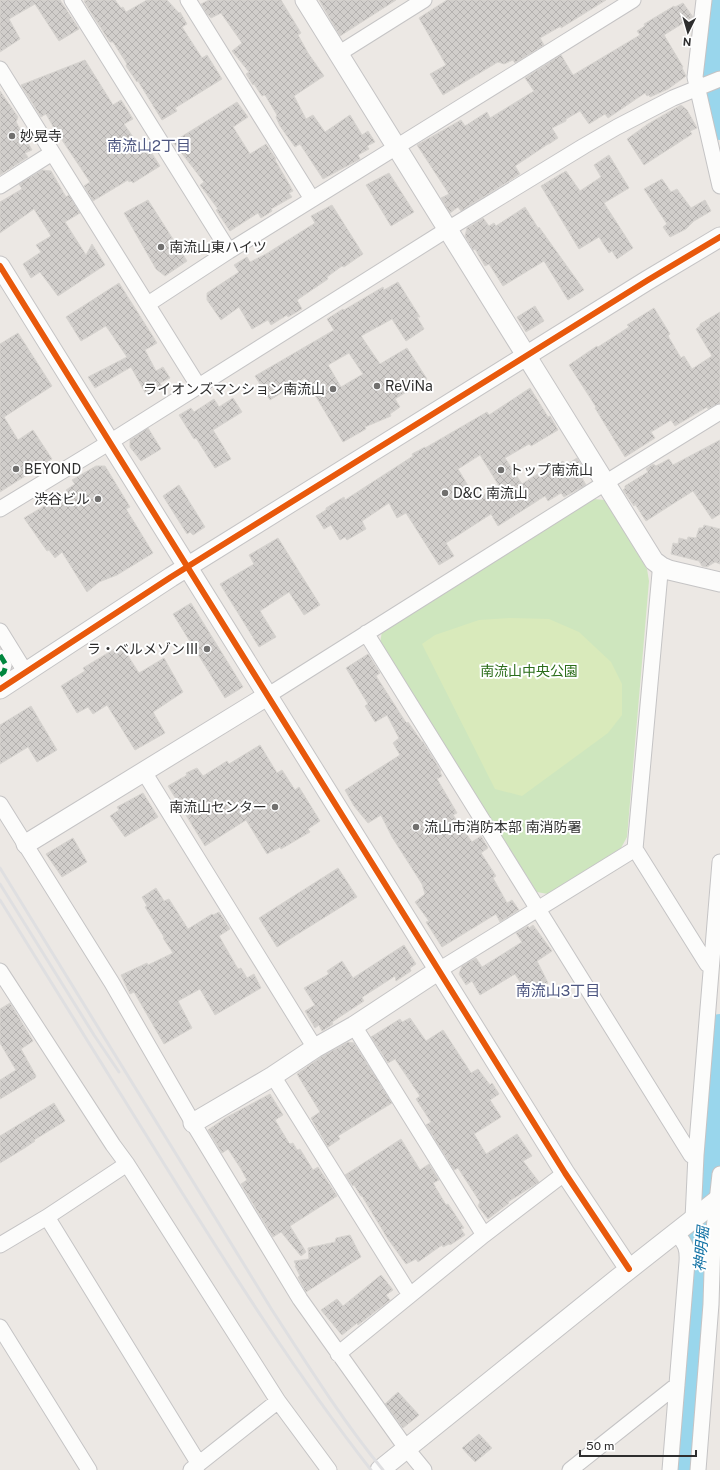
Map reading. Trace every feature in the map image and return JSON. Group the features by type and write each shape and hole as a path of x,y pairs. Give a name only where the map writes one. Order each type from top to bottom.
{"street":[{"path":"72,0 229,251"},
{"path":"188,0 312,200"},
{"path":"305,0 654,561 662,567 720,582"},
{"path":"338,54 424,0"},
{"path":"148,304 229,251 633,0"},
{"path":"702,0 695,78 720,186"},
{"path":"0,69 199,387"},
{"path":"0,509 199,387 448,229 617,127 673,98 720,79"},
{"path":"0,186 52,153"},
{"path":"0,689 188,567 527,357 648,280 720,237"},
{"path":"0,266 565,1173 629,1269"},
{"path":"26,844 267,696 720,412"},
{"path":"662,567 660,573 635,849 707,964 711,964"},
{"path":"0,631 26,673"},
{"path":"366,633 691,1155 696,1155"},
{"path":"0,655 6,665 4,672 0,675"},
{"path":"144,772 315,1048"},
{"path":"0,804 112,983 193,1123 300,1299 406,1448 424,1470"},
{"path":"193,1123 273,1076 315,1048 354,1026 439,970 635,849"},
{"path":"694,1218 696,1155 720,862"},
{"path":"0,971 113,1145 127,1164 278,1401 329,1470"},
{"path":"354,1026 484,1235"},
{"path":"273,1076 410,1295"},
{"path":"1,1243 47,1217 127,1164"},
{"path":"338,1354 484,1235 565,1173"},
{"path":"698,1470 716,1304 713,1238 720,1174"},
{"path":"380,1470 717,1200"},
{"path":"47,1217 195,1467 278,1401"},
{"path":"670,1470 688,1252 686,1245 676,1232"},
{"path":"0,1327 89,1470"},
{"path":"570,1470 677,1385"}],"green space":[{"name":"南流山中央公園","path":"593,499 605,500 647,569 649,581 627,837 621,848 548,894 537,892 380,643 382,631"},
{"path":"510,618 549,619 579,632 611,662 622,684 622,715 608,733 522,796 495,789 422,644 435,635 479,620"}],"building":[{"path":"0,0 60,0 79,29 59,41 35,4 9,19 20,39 0,52"},
{"path":"115,0 126,12 147,0 167,0 179,13 180,12 187,24 182,27 202,58 207,55 222,79 175,108 177,111 162,120 138,81 137,82 126,66 127,64 113,42 110,42 95,19 84,1"},
{"path":"209,0 281,0 301,33 298,35 308,53 324,76 294,96 306,119 313,115 325,132 350,115 362,135 368,131 375,142 367,146 369,149 358,155 360,159 323,179 300,144 295,147 280,126 276,117 277,115 265,95 262,96 246,74 249,72 232,51 242,43 221,13 211,18 207,14 201,4"},
{"path":"319,0 396,0 340,36"},
{"path":"447,0 606,0 561,28 561,26 540,38 544,45 515,63 513,60 504,64 498,62 443,95 430,74 446,65 419,18"},
{"path":"683,3 693,17 664,35 683,67 682,68 686,76 668,89 650,97 645,93 608,118 605,114 589,124 580,111 566,119 566,121 552,128 558,138 515,166 520,174 461,211 458,207 450,213 441,198 449,194 417,145 461,120 465,126 487,112 490,118 534,91 525,78 561,55 573,75 640,35 637,31 645,26 644,24 674,6 675,7"},
{"path":"85,60 113,105 121,100 133,119 124,124 140,147 146,144 160,166 133,183 131,181 129,182 128,180 93,201 84,186 90,182 46,114 41,117 21,85"},
{"name":"妙晃寺","path":"0,91 18,117 16,122 32,150 25,153 28,157 0,175"},
{"path":"237,102 248,117 233,127 250,154 266,144 293,191 289,193 292,197 271,209 272,211 261,218 258,213 230,231 216,210 218,209 200,185 204,182 173,142"},
{"path":"681,105 687,110 697,128 690,131 692,134 644,165 627,139 648,124"},
{"path":"609,155 629,188 604,203 633,248 617,259 612,251 609,253 599,237 579,249 541,186 566,171 580,191 601,177 594,165"},
{"path":"42,170 51,171 66,197 69,195 80,213 65,222 86,255 92,244 105,265 58,296 40,272 31,278 23,264 41,252 36,245 51,236 34,209 0,233 0,202 22,189 19,184"},
{"path":"389,173 414,212 391,226 366,185"},
{"path":"662,179 671,192 677,189 691,208 705,200 711,211 694,221 686,229 670,237 663,227 667,224 644,189"},
{"name":"南流山東ハイツ","path":"148,200 187,261 165,276 156,269 124,213"},
{"path":"332,205 363,254 344,267 342,266 327,277 328,279 297,300 302,309 288,317 287,315 271,325 268,320 252,329 239,307 221,320 207,300 207,293 239,272 234,265 247,257 250,262 266,254 315,223 311,216"},
{"path":"525,207 538,228 539,227 584,290 568,300 544,261 503,286 489,264 485,266 465,236 467,228 483,218 489,226 494,223 496,226"},
{"path":"398,282 420,317 417,317 424,329 406,341 392,319 361,336 380,364 407,348 427,379 395,399 400,407 390,414 391,416 365,427 366,429 343,442 305,378 270,400 255,376 334,330 327,319 383,287 384,290","holes":["349,353 363,374 341,387 328,365"]},
{"path":"119,283 157,343 145,350 156,371 163,367 170,378 160,383 162,387 147,396 131,367 95,388 88,377 127,357 106,326 81,341 66,317"},
{"path":"535,306 544,321 526,332 517,317"},
{"path":"654,308 670,334 668,336 681,358 684,356 692,369 712,356 696,329 700,326 700,324 720,312 720,403 708,409 707,407 675,426 671,420 651,432 655,438 625,457 595,408 596,407 569,365 629,327 627,325"},
{"path":"18,333 52,386 4,417 18,440 33,430 52,459 0,492 0,344"},
{"path":"530,388 558,430 531,446 529,444 505,458 522,484 547,468 548,470 563,461 566,465 577,458 587,475 582,478 586,485 564,497 561,493 548,501 545,496 498,526 491,514 446,543 454,556 439,565 406,513 397,518 389,503 362,521 366,529 347,540 345,537 340,540 331,525 324,529 316,516 326,510 326,508 344,497 345,500 413,456 412,454 487,412 489,415","holes":["480,455 499,486 476,499 458,469"]},
{"path":"233,398 242,412 213,430 231,459 215,468 179,415 191,408 194,412 214,399 219,407"},
{"path":"148,428 161,449 141,461 130,447 130,440"},
{"path":"720,440 720,514 712,519 693,491 646,521 635,504 634,506 623,490 625,486 648,472 646,469 653,464 656,466 669,459 673,465"},
{"path":"96,466 105,466 130,507 126,509 153,553 117,575 99,582 87,592 62,552 55,558 49,550 47,551 24,518 68,492 66,490 75,484 72,480"},
{"path":"179,485 205,527 193,535 190,532 187,534 163,496"},
{"path":"704,525 720,529 720,564 715,562 707,567 702,566 699,561 671,554 673,543 678,544 679,538 687,540 688,537 696,538 699,528 703,528"},
{"path":"278,538 320,605 304,615 289,592 260,611 276,637 259,647 220,584 254,564 249,555"},
{"name":"ラ・ベルメゾンⅢ","path":"191,603 243,687 225,698 173,614"},
{"path":"121,645 139,673 164,658 183,692 153,712 165,733 135,750 107,705 93,714 88,707 77,713 61,686 85,671 83,668"},
{"path":"368,654 380,673 376,676 405,721 407,723 408,722 423,742 441,771 442,776 437,779 457,813 453,815 472,842 481,836 488,848 481,853 496,876 493,878 507,903 512,900 519,910 500,922 496,914 442,947 426,922 429,921 415,902 425,894 422,884 392,837 381,815 368,823 354,806 345,790 400,755 393,743 399,738 387,715 375,722 365,706 368,704 346,668"},
{"path":"31,706 57,750 37,762 28,747 0,764 0,725"},
{"name":"南流山センター","path":"260,745 277,773 282,770 295,790 299,787 320,821 308,829 310,832 281,849 280,847 267,854 246,820 205,846 168,786 187,775 186,773 197,768 203,776 227,761 229,764"},
{"path":"143,793 158,817 125,837 110,816 119,810 117,807"},
{"path":"73,838 87,862 62,877 46,854"},
{"path":"338,868 357,897 277,947 259,918"},
{"path":"156,888 164,901 169,899 188,929 212,914 213,915 219,912 230,929 219,936 238,969 241,968 247,978 254,974 261,988 215,1015 200,989 178,1001 192,1028 164,1044 134,992 130,994 121,975 147,963 148,965 173,953 145,907 147,906 142,897"},
{"path":"533,925 552,951 537,961 548,983 529,996 515,974 480,995 472,981 466,985 459,974 462,966 476,958 482,967 522,942 516,933 528,926 529,928"},
{"path":"404,945 416,964 410,968 411,971 396,981 395,976 364,996 362,998 364,1001 332,1022 333,1024 322,1031 319,1025 315,1028 305,1011 315,1005 304,988 329,974 327,971 342,961 353,978"},
{"path":"10,1003 33,1041 21,1049 36,1076 0,1099 0,1080 16,1070 0,1043 0,1009"},
{"path":"410,1018 426,1041 443,1030 471,1073 478,1069 490,1085 492,1083 499,1094 490,1100 501,1117 474,1134 486,1154 517,1134 532,1156 523,1161 539,1182 508,1202 509,1203 488,1219 478,1206 480,1202 458,1168 454,1170 426,1125 431,1122 416,1099 420,1096 395,1059 388,1063 371,1037 400,1019 402,1022"},
{"path":"348,1042 354,1043 392,1103 338,1136 340,1139 328,1147 311,1118 320,1112 297,1074 321,1057"},
{"path":"270,1094 283,1115 275,1120 289,1143 293,1143 297,1150 300,1149 313,1170 318,1167 337,1196 290,1226 306,1252 301,1256 281,1232 273,1237 241,1184 247,1180 241,1169 228,1149 222,1153 208,1130 227,1117"},
{"path":"54,1103 65,1121 0,1163 0,1136"},
{"path":"401,1139 420,1170 429,1164 439,1180 433,1183 446,1205 448,1204 464,1228 461,1229 465,1235 450,1245 449,1244 443,1247 442,1245 418,1262 416,1259 406,1264 388,1239 362,1196 345,1175"},
{"path":"350,1235 361,1257 306,1292 298,1277 300,1276 294,1261 309,1259 308,1248 335,1242 336,1238"},
{"path":"381,1275 393,1290 386,1295 390,1300 358,1325 357,1323 342,1335 321,1310 337,1299 343,1306"},
{"path":"398,1392 419,1415 403,1428 385,1404"},
{"path":"479,1434 492,1448 475,1462 462,1448"}],"waterway":[{"name":"神明堀","path":"718,0 709,72 720,126"},
{"name":"神明堀","path":"683,1470 720,1028"}],"railway":[{"path":"0,868 272,1310 339,1412 383,1470"},
{"path":"0,884 94,1035 119,1072"},
{"path":"0,900 240,1283 316,1397 371,1470"}],"marked path":[{"path":"0,655 6,665 4,672 0,675"}],"cycle path":[{"path":"0,689 171,577 648,280 720,237"},
{"path":"0,266 565,1173 629,1269"}],"place":[{"name":"妙晃寺","path":"12,136"},
{"name":"南流山東ハイツ","path":"161,247"},
{"name":"ReViNa","path":"377,386"},
{"name":"ライオンズマンション南流山","path":"333,389"},
{"name":"BEYOND","path":"16,469"},
{"name":"トップ南流山","path":"501,470"},
{"name":"D&C 南流山","path":"445,493"},
{"name":"渋谷ビル","path":"98,499"},
{"name":"ラ・ベルメゾンⅢ","path":"207,649"},
{"name":"南流山センター","path":"275,807"},
{"name":"流山市消防本部 南消防署","path":"416,827"}],"district":[{"name":"南流山2丁目","path":"149,145"},
{"name":"南流山3丁目","path":"558,990"}]}
